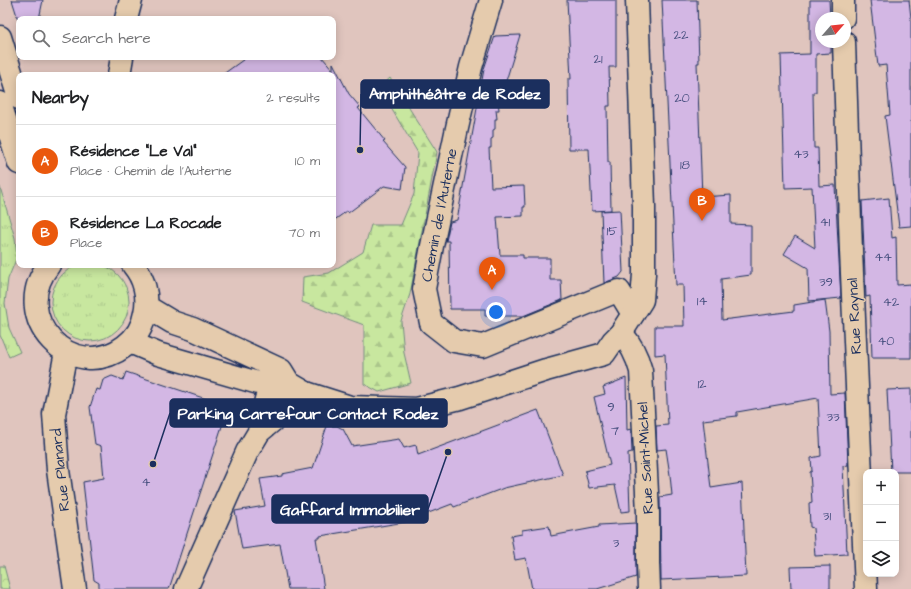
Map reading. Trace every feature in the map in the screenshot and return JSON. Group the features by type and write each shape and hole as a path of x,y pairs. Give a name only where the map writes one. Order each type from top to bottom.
{"street":[{"path":"127,16 131,0"},
{"name":"Chemin de l'Auterne","path":"491,0 471,67 424,289 431,323 454,341 483,346 619,291 633,314"},
{"path":"130,342 158,354 265,385 297,388 350,407 416,409 460,398 546,370 599,344 617,337 642,300 644,274 644,207 637,0"},
{"path":"843,0 843,12"},
{"path":"0,37 16,88"},
{"name":"Rue Raynal","path":"844,48 851,259 866,589"},
{"path":"120,72 122,60"},
{"path":"0,103 16,154"},
{"path":"45,268 38,283 35,296 39,323 55,344 66,352 79,356 93,357 106,356 119,350 130,342 144,320 147,307 146,294 143,281 135,268"},
{"path":"147,307 172,322 193,329 281,370 297,388"},
{"name":"Rue Saint-Michel","path":"617,337 631,344 638,358 641,371 648,513 649,589"},
{"name":"Rue Planard","path":"66,352 54,414 58,470 75,589"},
{"path":"241,378 261,361"},
{"path":"186,589 247,452 259,432 266,399 297,388"}],"green space":[{"path":"390,78 437,152 410,294 401,321 404,353 411,383 379,392 364,384 364,325 302,302 303,277 329,273 363,252 371,225 401,225 414,194 418,153 379,88"},
{"path":"0,187 15,238 16,248 16,259 8,279 5,303 9,328 20,352 9,357 0,335"},
{"path":"72,268 108,268 122,281 128,294 129,302 126,317 111,334 98,340 90,341 75,338 58,323 52,310 51,302 54,287 63,275"},
{"path":"0,566 4,566 10,589 0,589"}],"building":[{"path":"12,0 43,0 40,16 17,16"},
{"path":"567,0 616,0 616,67 609,67 610,106 607,106 611,210 592,211 589,149 569,149 568,79 571,79"},
{"path":"662,0 697,0 699,63 697,63 702,197 731,195 731,224 751,225 751,275 721,279 722,320 794,311 794,305 825,300 829,331 830,394 845,393 848,465 843,466 847,554 815,556 813,528 810,527 809,503 812,502 810,472 812,471 811,458 821,456 818,398 737,412 737,416 703,420 711,488 742,483 746,576 661,580 660,497 672,495 666,449 657,450 656,426 668,425 665,354 655,355 655,326 684,326 683,285 676,285"},
{"path":"810,0 829,0 830,12 815,12 815,48 831,48 831,53 816,54 816,92 813,92 814,148 818,148 819,186 835,185 841,298 809,301 808,268 784,254 795,236 815,248 812,187 785,188 781,55 810,54"},
{"path":"870,0 909,0 911,18 911,226 899,227 885,116 890,115 886,65 878,66"},
{"path":"520,35 506,81 502,81 503,90 500,90 501,100 498,101 499,110 496,110 497,119 495,119 495,129 493,130 493,138 491,139 491,148 489,148 491,187 524,186 525,207 523,207 523,216 497,217 500,255 523,255 523,258 550,258 550,280 561,280 562,300 523,316 485,316 485,309 450,309 449,241 446,241 450,222 457,220 484,69 495,36"},
{"path":"243,60 325,60 333,70 333,63 349,94 360,107 358,108 385,141 383,142 405,167 402,189 384,186 348,213 347,211 336,219 336,72 226,72"},
{"path":"889,198 892,238 896,237 897,285 911,284 911,358 872,358 870,296 866,297 862,201"},
{"path":"620,210 623,272 619,277 604,283 601,211"},
{"path":"126,372 212,401 223,423 169,589 99,589 99,583 94,580 83,482 104,478 101,446 95,444 90,407 96,389 100,390 103,380 112,376 123,380"},
{"path":"626,378 627,430 631,429 632,452 628,453 630,511 621,512 615,485 589,488 585,471 610,465 594,397 605,394 603,387"},
{"path":"911,389 911,472 899,472 899,469 891,469 887,390"},
{"path":"538,410 563,475 504,488 454,507 452,504 405,522 320,536 320,538 316,538 324,589 288,589 280,544 242,549 235,511 265,506 260,479 282,476 282,474 313,468 327,426 337,426 343,429 352,446 399,439 404,448 416,445 418,455"},
{"path":"636,523 636,577 597,589 532,589 526,558 515,560 511,536 522,534 522,530 549,526 551,536 599,527 599,525"},
{"path":"830,566 830,589 791,589 790,567"}],"place":[{"name":"Amphithéâtre de Rodez","path":"360,150"},
{"name":"Résidence La Rocade","path":"702,221"},
{"name":"Résidence \"Le Val\"","path":"492,290"},
{"name":"Gaffard Immobilier","path":"448,452"},
{"name":"Parking Carrefour Contact Rodez","path":"153,464"}]}
